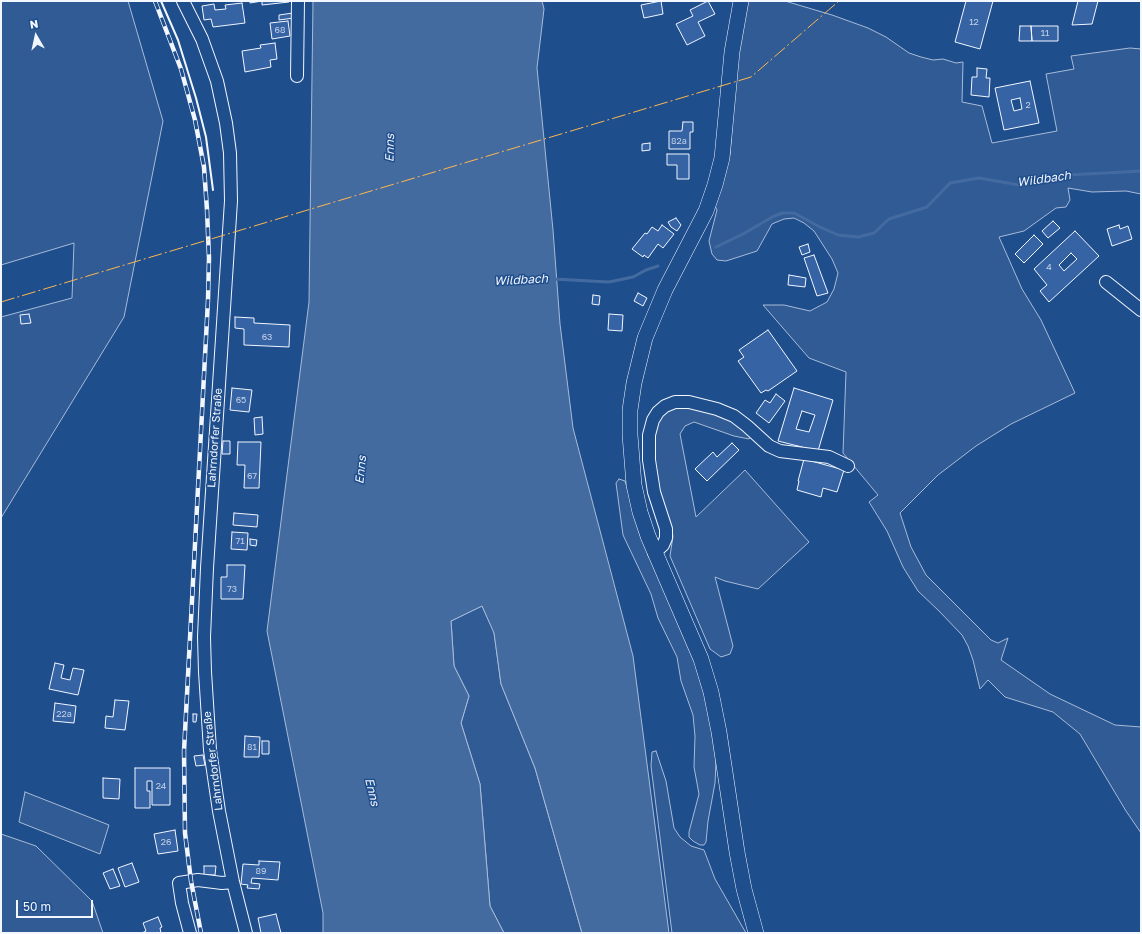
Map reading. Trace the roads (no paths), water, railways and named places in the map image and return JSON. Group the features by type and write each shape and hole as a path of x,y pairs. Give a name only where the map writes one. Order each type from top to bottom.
{"main road":[{"path":"741,1 732,52 722,158 715,185 706,211 654,315 645,338 634,383 630,410 631,460 640,512 654,553 694,640 711,692 719,732 737,852 744,889 756,933"}],"street":[{"name":"Lahrndorfer Straße","path":"183,1 202,39 217,81 226,123 230,153 231,209 207,568 204,637 210,750 219,811 246,933"},
{"path":"297,76 298,1"},
{"path":"1106,282 1141,310"},
{"path":"654,553 663,545 666,538 666,528 654,492 649,460 649,435 658,412 665,406 675,402 689,402 717,409 734,416 769,446 780,451 829,457 848,466"},
{"path":"190,933 182,903 180,883 198,880 222,883 234,882"}],"water":[{"name":"Enns","path":"313,1 542,1 544,9 537,68 553,230 560,324 573,428 633,656 669,933 582,933 535,768 501,684 494,633 482,606 451,621 454,666 469,696 461,723 480,784 490,906 504,933 323,933 323,913 267,631 309,302"}],"waterway":[{"name":"Wildbach","path":"716,247 743,234 774,216 783,213 794,213 838,235 858,237 874,233 889,219 927,207 950,183 979,178 1019,185 1069,175 1141,171"},
{"name":"Wildbach","path":"553,279 609,282 633,277 658,266"}],"railway":[{"path":"155,1 181,69 195,120 204,167 207,210 209,258 208,300 184,751 185,833 191,881 201,933"}]}
